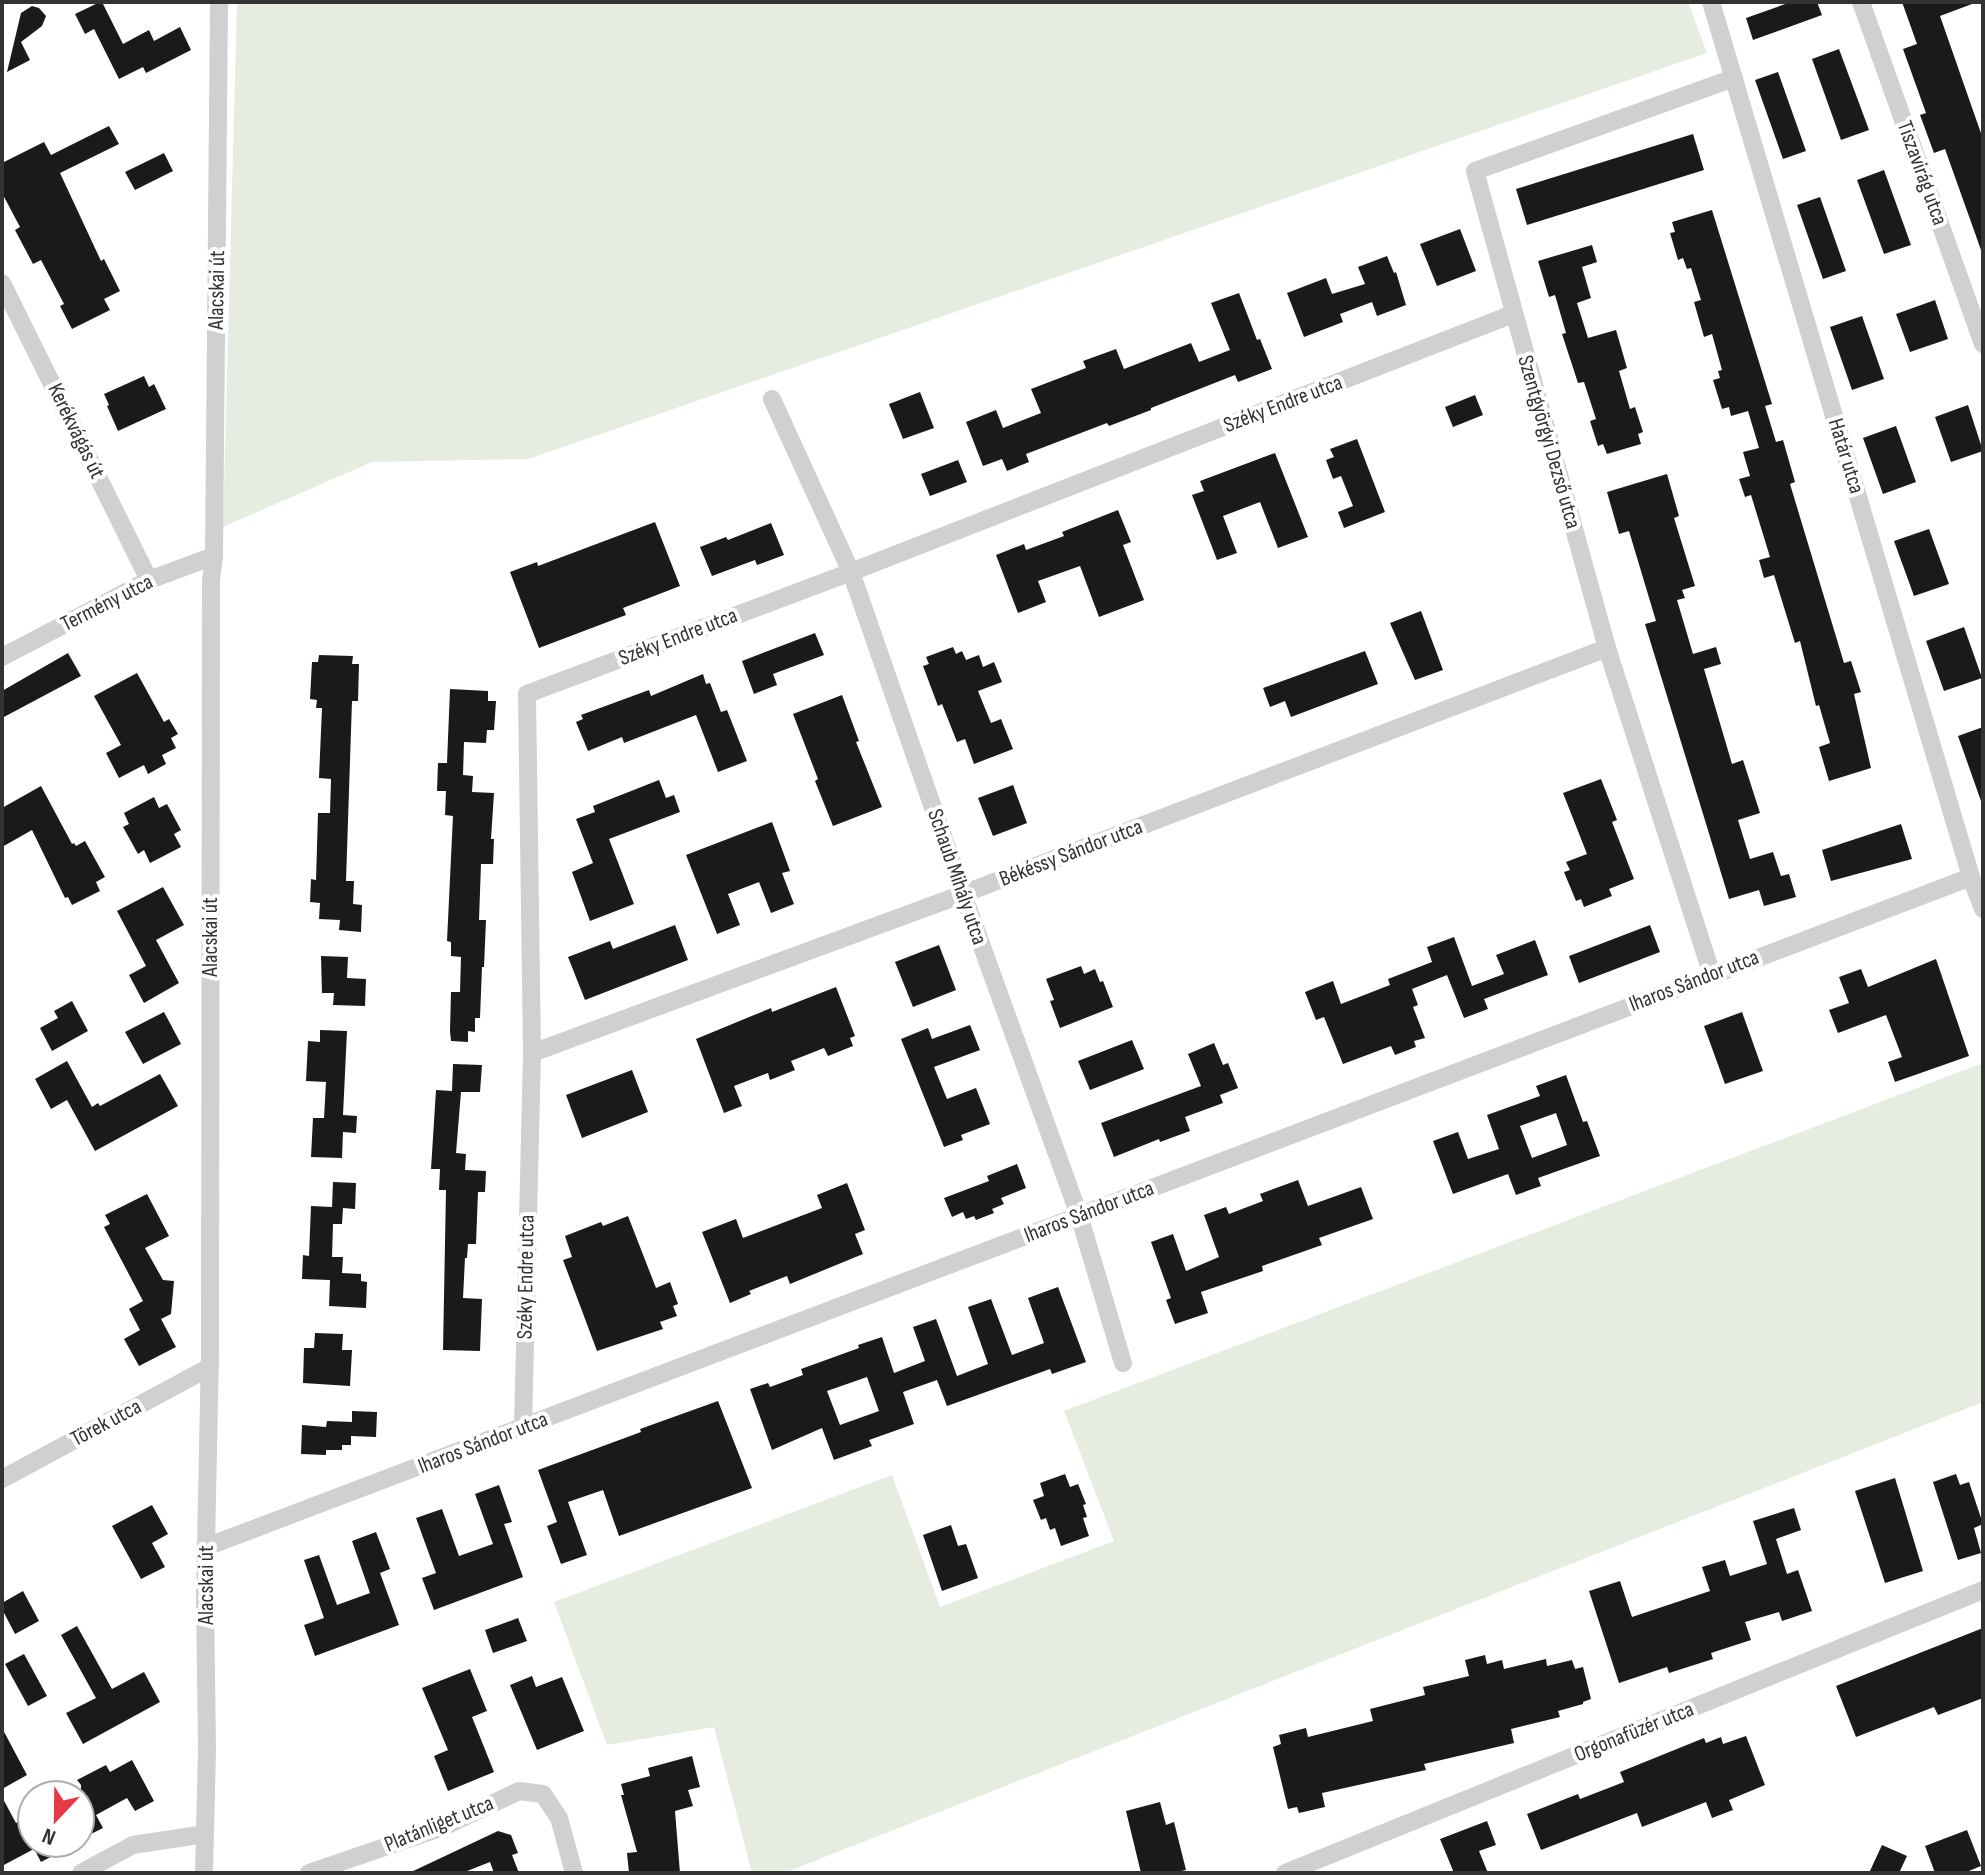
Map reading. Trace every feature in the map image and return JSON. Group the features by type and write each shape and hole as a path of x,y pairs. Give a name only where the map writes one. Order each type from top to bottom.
{"street":[{"name":"Alacskai út","path":"204,1873 210,1367 211,611 219,2"},
{"name":"Határ utca","path":"1711,2 1983,909"},
{"name":"Tiszavirág utca","path":"1861,2 1983,344"},
{"name":"Szentgyörgyi Dezső utca","path":"1712,975 1607,648 1475,171 1734,78"},
{"name":"Kerékvágás út","path":"2,283 149,580"},
{"name":"Széky Endre utca","path":"523,1428 532,1053 527,694 851,572 1513,314"},
{"name":"Schaub Mihály utca","path":"772,399 851,572 1079,1215 1123,1363"},
{"name":"Termény utca","path":"2,657 149,580 214,556"},
{"name":"Békéssy Sándor utca","path":"532,1053 963,894 1607,648"},
{"name":"Iharos Sándor utca","path":"206,1547 1971,877"},
{"name":"Törek utca","path":"2,1479 210,1367"},
{"name":"Orgonafüzér utca","path":"1285,1873 1314,1868 1983,1590"},
{"name":"Platánliget utca","path":"309,1873 443,1827 519,1791 543,1794 559,1818 574,1873"},
{"path":"81,1873 133,1845 205,1834"}],"shaded area":[{"path":"237,2 1688,2 1707,53 528,459 372,462 223,527"},
{"path":"1983,1063 1983,1402 784,1873 752,1873 714,1727 607,1745 554,1602 892,1475 940,1607 1114,1541 1064,1411"}],"building":[{"path":"100,2 123,44 149,30 154,41 180,27 191,50 146,73 143,67 119,79 94,29 85,34 75,14"},
{"path":"1791,2 1817,2 1822,15 1753,40 1746,18"},
{"path":"1902,2 1972,2 1940,16 1983,139 1983,250 1945,149 1934,153 1920,115 1926,113 1903,49 1917,44"},
{"path":"32,6 39,8 46,16 42,26 21,42 30,60 7,72 21,13"},
{"path":"1839,49 1869,130 1841,140 1812,59"},
{"path":"1778,72 1806,151 1783,159 1755,80"},
{"path":"109,126 119,144 60,173 101,261 104,259 120,291 104,299 110,310 72,329 60,306 64,304 41,260 33,264 15,230 20,227 2,193 2,163 44,142 51,155"},
{"path":"1693,134 1704,170 1527,225 1516,189"},
{"path":"164,153 173,171 135,190 125,172"},
{"path":"1884,170 1911,245 1884,254 1857,180"},
{"path":"1820,197 1846,271 1823,279 1797,205"},
{"path":"1712,210 1772,404 1765,406 1776,442 1783,440 1795,482 1790,484 1844,663 1851,661 1861,692 1854,694 1871,768 1829,781 1819,747 1830,743 1819,705 1816,706 1800,641 1795,643 1774,575 1764,578 1759,560 1770,557 1751,495 1745,497 1739,479 1750,476 1743,452 1759,448 1748,411 1731,416 1729,407 1722,409 1713,380 1720,378 1718,371 1722,370 1712,334 1704,337 1694,302 1701,300 1691,268 1687,269 1683,258 1678,260 1670,233 1675,232 1672,222"},
{"path":"1460,229 1476,271 1437,286 1420,244"},
{"path":"1592,245 1597,262 1582,267 1591,298 1577,303 1588,338 1616,330 1627,368 1619,371 1630,409 1635,407 1643,432 1638,434 1641,444 1607,454 1603,444 1598,446 1590,421 1596,419 1584,382 1578,383 1562,334 1566,333 1555,295 1549,297 1538,261"},
{"path":"1387,256 1396,272 1406,305 1377,316 1372,302 1340,314 1343,322 1304,337 1287,293 1326,278 1332,294 1365,284 1358,267"},
{"path":"1239,293 1272,369 1238,382 1235,375 1109,426 1107,423 1026,454 1029,462 1007,471 1002,459 983,466 966,422 996,410 1003,428 1041,413 1031,389 1086,368 1083,361 1116,349 1124,369 1191,343 1199,362 1230,350 1211,303"},
{"path":"1935,300 1948,339 1910,352 1896,314"},
{"path":"1862,316 1884,379 1852,390 1830,327"},
{"path":"144,376 149,387 154,384 166,409 118,431 104,394"},
{"path":"920,392 934,428 903,439 889,404"},
{"path":"1475,395 1483,415 1453,427 1445,407"},
{"path":"1968,405 1983,451 1951,462 1935,417"},
{"path":"1896,426 1916,482 1883,494 1863,438"},
{"path":"1357,439 1385,512 1344,528 1338,512 1353,506 1341,476 1333,479 1326,460 1334,457 1330,449"},
{"path":"1275,453 1308,537 1278,548 1260,502 1223,516 1237,553 1217,560 1192,495 1204,491 1200,481"},
{"path":"958,460 967,482 930,496 921,474"},
{"path":"1667,474 1679,516 1674,518 1695,586 1682,590 1685,598 1677,600 1693,654 1716,647 1721,664 1704,669 1732,764 1743,760 1760,813 1738,820 1750,859 1773,852 1781,876 1789,874 1796,897 1764,906 1759,890 1729,899 1645,624 1656,621 1629,531 1619,534 1607,492"},
{"path":"1118,510 1131,542 1123,545 1144,600 1099,617 1080,566 1038,581 1046,602 1018,613 996,555 1024,544 1026,550 1064,536 1062,532"},
{"path":"655,522 680,586 623,608 626,615 539,648 510,572 537,562 538,566"},
{"path":"771,523 784,555 757,565 755,560 712,576 700,547"},
{"path":"1929,529 1949,584 1914,596 1894,541"},
{"path":"1421,611 1443,670 1415,680 1390,623"},
{"path":"1964,627 1982,678 1944,691 1926,641"},
{"path":"815,633 824,655 773,674 777,685 754,694 742,661"},
{"path":"953,647 956,654 962,651 966,660 979,655 983,667 994,662 1002,682 978,691 991,723 1001,719 1013,749 974,764 965,739 957,742 942,704 938,706 923,666 929,664 926,657"},
{"path":"1365,651 1378,684 1291,717 1285,701 1270,707 1263,688"},
{"path":"68,653 81,676 2,718 2,691"},
{"path":"319,655 353,656 352,664 359,664 358,701 352,701 346,881 354,881 353,904 362,905 361,932 339,930 340,920 319,919 320,903 310,902 311,879 316,880 318,813 330,813 331,779 319,778 322,708 316,708 317,700 310,699 312,662 318,662"},
{"path":"137,673 164,722 169,719 178,734 171,738 176,748 162,755 166,764 148,774 144,765 119,778 106,753 121,745 94,696"},
{"path":"703,674 706,684 710,683 721,712 727,710 747,761 718,772 696,715 624,743 622,737 588,751 576,722 583,719 581,715 649,690 651,696"},
{"path":"450,689 488,691 488,701 496,701 494,730 487,730 486,743 464,742 463,775 473,776 472,792 494,793 493,864 481,864 479,920 486,920 480,1018 475,1018 475,1032 468,1031 468,1042 451,1041 451,992 460,992 461,957 451,956 451,942 447,941 453,816 445,815 446,791 437,791 438,763 447,763"},
{"path":"842,695 859,741 856,742 882,807 833,826 793,714"},
{"path":"1983,727 1983,800 1981,801 1958,736"},
{"path":"1601,779 1617,820 1612,822 1634,879 1609,889 1612,896 1584,907 1581,899 1576,901 1564,872 1570,870 1566,862 1587,854 1563,793"},
{"path":"659,780 666,798 674,795 680,812 609,839 634,904 590,921 572,872 593,863 576,819 595,812 593,806"},
{"path":"1013,785 1027,823 993,836 978,798"},
{"path":"41,786 72,844 76,846 85,841 105,877 96,882 100,891 72,905 68,897 65,898 32,830 2,847 2,808"},
{"path":"154,797 159,808 167,804 181,830 174,834 181,847 150,863 144,850 138,854 123,827 129,824 124,813"},
{"path":"772,822 790,871 782,873 794,904 771,913 759,882 728,894 740,925 717,934 686,855"},
{"path":"1901,824 1912,859 1831,881 1822,850"},
{"path":"163,887 184,925 156,940 179,983 144,1003 129,975 146,966 117,911"},
{"path":"675,925 688,960 585,1000 568,957 610,941 613,949"},
{"path":"1650,925 1660,952 1579,983 1569,956"},
{"path":"1454,937 1472,986 1504,974 1496,955 1535,940 1548,975 1484,999 1488,1009 1464,1018 1447,975 1412,989 1418,1005 1413,1007 1425,1038 1414,1041 1416,1047 1395,1055 1391,1046 1343,1064 1324,1017 1316,1020 1305,992 1333,981 1341,1004 1390,985 1388,979 1432,962 1427,947"},
{"path":"939,945 956,990 913,1007 895,962"},
{"path":"321,956 348,957 347,978 366,979 365,1006 333,1005 334,993 322,993"},
{"path":"1936,959 1969,1056 1895,1082 1888,1062 1902,1057 1886,1015 1838,1033 1829,1010 1849,1003 1839,977 1861,969 1868,987"},
{"path":"1081,966 1084,974 1095,969 1113,1007 1060,1028 1046,979"},
{"path":"836,987 855,1036 850,1038 853,1046 828,1056 824,1048 791,1061 795,1070 770,1080 768,1073 734,1086 742,1106 724,1113 696,1039 771,1008 772,1012"},
{"path":"72,1001 88,1031 52,1051 40,1028 58,1018 54,1011"},
{"path":"164,1012 181,1044 143,1064 125,1032"},
{"path":"1742,1012 1763,1071 1725,1084 1704,1026"},
{"path":"970,1025 980,1050 934,1067 947,1099 976,1088 990,1124 961,1135 963,1140 944,1147 901,1039 928,1028 932,1039"},
{"path":"320,1030 347,1031 343,1115 357,1116 356,1133 343,1132 342,1158 311,1157 313,1118 324,1118 326,1082 306,1081 308,1041 320,1042"},
{"path":"1132,1040 1144,1069 1090,1090 1078,1061"},
{"path":"1214,1043 1223,1065 1228,1063 1238,1088 1220,1095 1223,1103 1185,1117 1190,1131 1160,1142 1159,1139 1114,1157 1101,1123 1201,1086 1188,1054"},
{"path":"67,1061 92,1107 98,1103 100,1106 160,1074 178,1106 95,1151 67,1100 51,1109 35,1079"},
{"path":"453,1064 482,1065 480,1092 461,1092 456,1153 466,1154 465,1170 486,1171 485,1192 478,1192 476,1244 468,1244 465,1258 463,1298 482,1299 480,1351 443,1350 446,1190 439,1190 440,1169 431,1169 436,1090 452,1091"},
{"path":"632,1070 648,1112 582,1138 566,1095"},
{"path":"1566,1075 1583,1122 1587,1121 1600,1156 1538,1178 1541,1186 1516,1195 1508,1174 1453,1194 1433,1141 1458,1132 1468,1159 1499,1149 1487,1115 1540,1096 1536,1086","holes":["1556,1113 1567,1145 1532,1158 1520,1126"]},
{"path":"1017,1164 1026,1188 1001,1198 1004,1204 992,1209 994,1213 976,1220 974,1216 966,1219 963,1212 952,1217 944,1198 989,1181 987,1176"},
{"path":"1298,1180 1308,1206 1361,1187 1373,1219 1319,1238 1322,1245 1262,1266 1263,1271 1201,1292 1208,1313 1175,1324 1166,1300 1171,1298 1151,1242 1173,1234 1186,1271 1219,1257 1204,1215 1226,1207 1229,1214 1263,1201 1260,1194"},
{"path":"333,1182 356,1183 355,1209 343,1208 342,1224 333,1224 332,1257 343,1257 342,1273 361,1274 361,1281 367,1282 366,1308 329,1306 330,1280 302,1279 303,1255 309,1256 311,1206 332,1207"},
{"path":"847,1183 865,1230 855,1234 863,1254 790,1284 787,1276 749,1291 751,1294 730,1303 702,1232 736,1219 743,1238 822,1208 817,1195"},
{"path":"147,1194 169,1236 145,1248 163,1280 174,1281 171,1314 161,1319 176,1347 139,1366 124,1339 140,1330 129,1309 143,1301 104,1227 110,1224 105,1215"},
{"path":"628,1216 656,1288 670,1282 678,1304 673,1306 677,1316 660,1322 663,1329 597,1351 563,1260 572,1257 565,1236 601,1222 603,1226"},
{"path":"1058,1287 1086,1362 1052,1374 1050,1369 947,1406 937,1380 903,1392 914,1424 869,1440 872,1446 834,1460 822,1428 772,1450 750,1389 768,1383 770,1387 803,1375 801,1369 882,1337 894,1373 925,1361 913,1327 936,1319 957,1376 988,1364 968,1307 991,1299 1012,1355 1044,1343 1028,1298","holes":["867,1377 879,1411 840,1425 827,1391"]},
{"path":"315,1333 343,1334 342,1350 352,1350 350,1386 303,1383 304,1348 314,1348"},
{"path":"718,1401 752,1488 619,1536 603,1490 568,1502 587,1555 561,1564 547,1526 557,1522 538,1470"},
{"path":"352,1411 377,1412 376,1437 351,1436 351,1445 342,1445 342,1450 326,1450 326,1455 301,1454 302,1425 326,1427 327,1421 352,1422"},
{"path":"1065,1474 1070,1487 1078,1484 1086,1504 1083,1505 1087,1517 1083,1518 1089,1536 1061,1546 1055,1528 1050,1530 1046,1518 1041,1520 1033,1500 1044,1496 1040,1483"},
{"path":"1956,1474 1960,1485 1969,1482 1983,1524 1974,1528 1981,1553 1958,1560 1933,1482"},
{"path":"1895,1478 1923,1571 1885,1583 1855,1491"},
{"path":"499,1485 512,1522 504,1524 523,1577 434,1610 422,1578 436,1573 416,1518 442,1509 459,1556 493,1544 475,1494"},
{"path":"152,1505 168,1534 152,1543 165,1567 141,1579 112,1526"},
{"path":"1794,1508 1801,1530 1776,1539 1787,1574 1798,1570 1812,1611 1782,1621 1779,1612 1745,1622 1751,1640 1711,1653 1713,1659 1669,1673 1667,1667 1619,1683 1589,1591 1620,1581 1632,1617 1710,1591 1702,1567 1725,1560 1730,1576 1767,1564 1753,1521"},
{"path":"951,1525 958,1546 966,1544 978,1578 942,1591 923,1535"},
{"path":"376,1532 390,1569 380,1573 399,1625 315,1656 304,1625 324,1618 304,1560 319,1555 337,1605 370,1593 352,1541"},
{"path":"23,1591 39,1621 15,1634 2,1603"},
{"path":"518,1618 527,1641 493,1653 485,1630"},
{"path":"77,1626 112,1689 144,1672 160,1702 83,1744 66,1713 96,1698 61,1635"},
{"path":"1983,1628 1983,1698 1938,1715 1934,1707 1856,1737 1836,1686"},
{"path":"24,1654 47,1696 28,1706 5,1664"},
{"path":"1485,1655 1487,1664 1502,1660 1504,1669 1546,1659 1547,1666 1572,1660 1575,1669 1583,1667 1591,1699 1558,1711 1560,1717 1511,1729 1514,1743 1424,1764 1426,1770 1322,1793 1325,1807 1299,1813 1297,1807 1288,1809 1273,1747 1281,1744 1279,1735 1306,1728 1308,1737 1373,1721 1370,1709 1425,1695 1423,1687 1469,1676 1465,1660"},
{"path":"470,1669 487,1711 472,1717 494,1772 448,1791 434,1756 448,1750 422,1688"},
{"path":"532,1676 536,1687 562,1677 584,1731 537,1750 510,1685"},
{"path":"2,1728 27,1775 2,1789"},
{"path":"1746,1736 1765,1785 1729,1800 1733,1810 1712,1818 1706,1802 1642,1827 1637,1813 1541,1850 1527,1814 1578,1794 1580,1799 1624,1782 1620,1772 1704,1738 1706,1743 1721,1737 1723,1744"},
{"path":"692,1756 700,1787 688,1790 693,1806 675,1811 680,1873 629,1873 627,1853 637,1852 621,1795 624,1795 621,1784 650,1776 648,1768"},
{"path":"132,1760 154,1801 135,1811 127,1798 96,1815 96,1779 79,1779 106,1765 110,1772"},
{"path":"2,1797 16,1823 16,1859 2,1866"},
{"path":"1160,1802 1166,1825 1174,1822 1186,1870 1141,1873 1126,1811"},
{"path":"96,1815 103,1828 96,1832"},
{"path":"1487,1821 1496,1845 1479,1851 1488,1873 1454,1873 1440,1839"},
{"path":"1967,1830 1981,1866 1964,1873 1935,1873 1925,1846"},
{"path":"498,1831 511,1835 518,1853 512,1855 519,1873 494,1873 490,1862 462,1873 409,1873"},
{"path":"1882,1845 1907,1856 1899,1873 1869,1873"}]}
